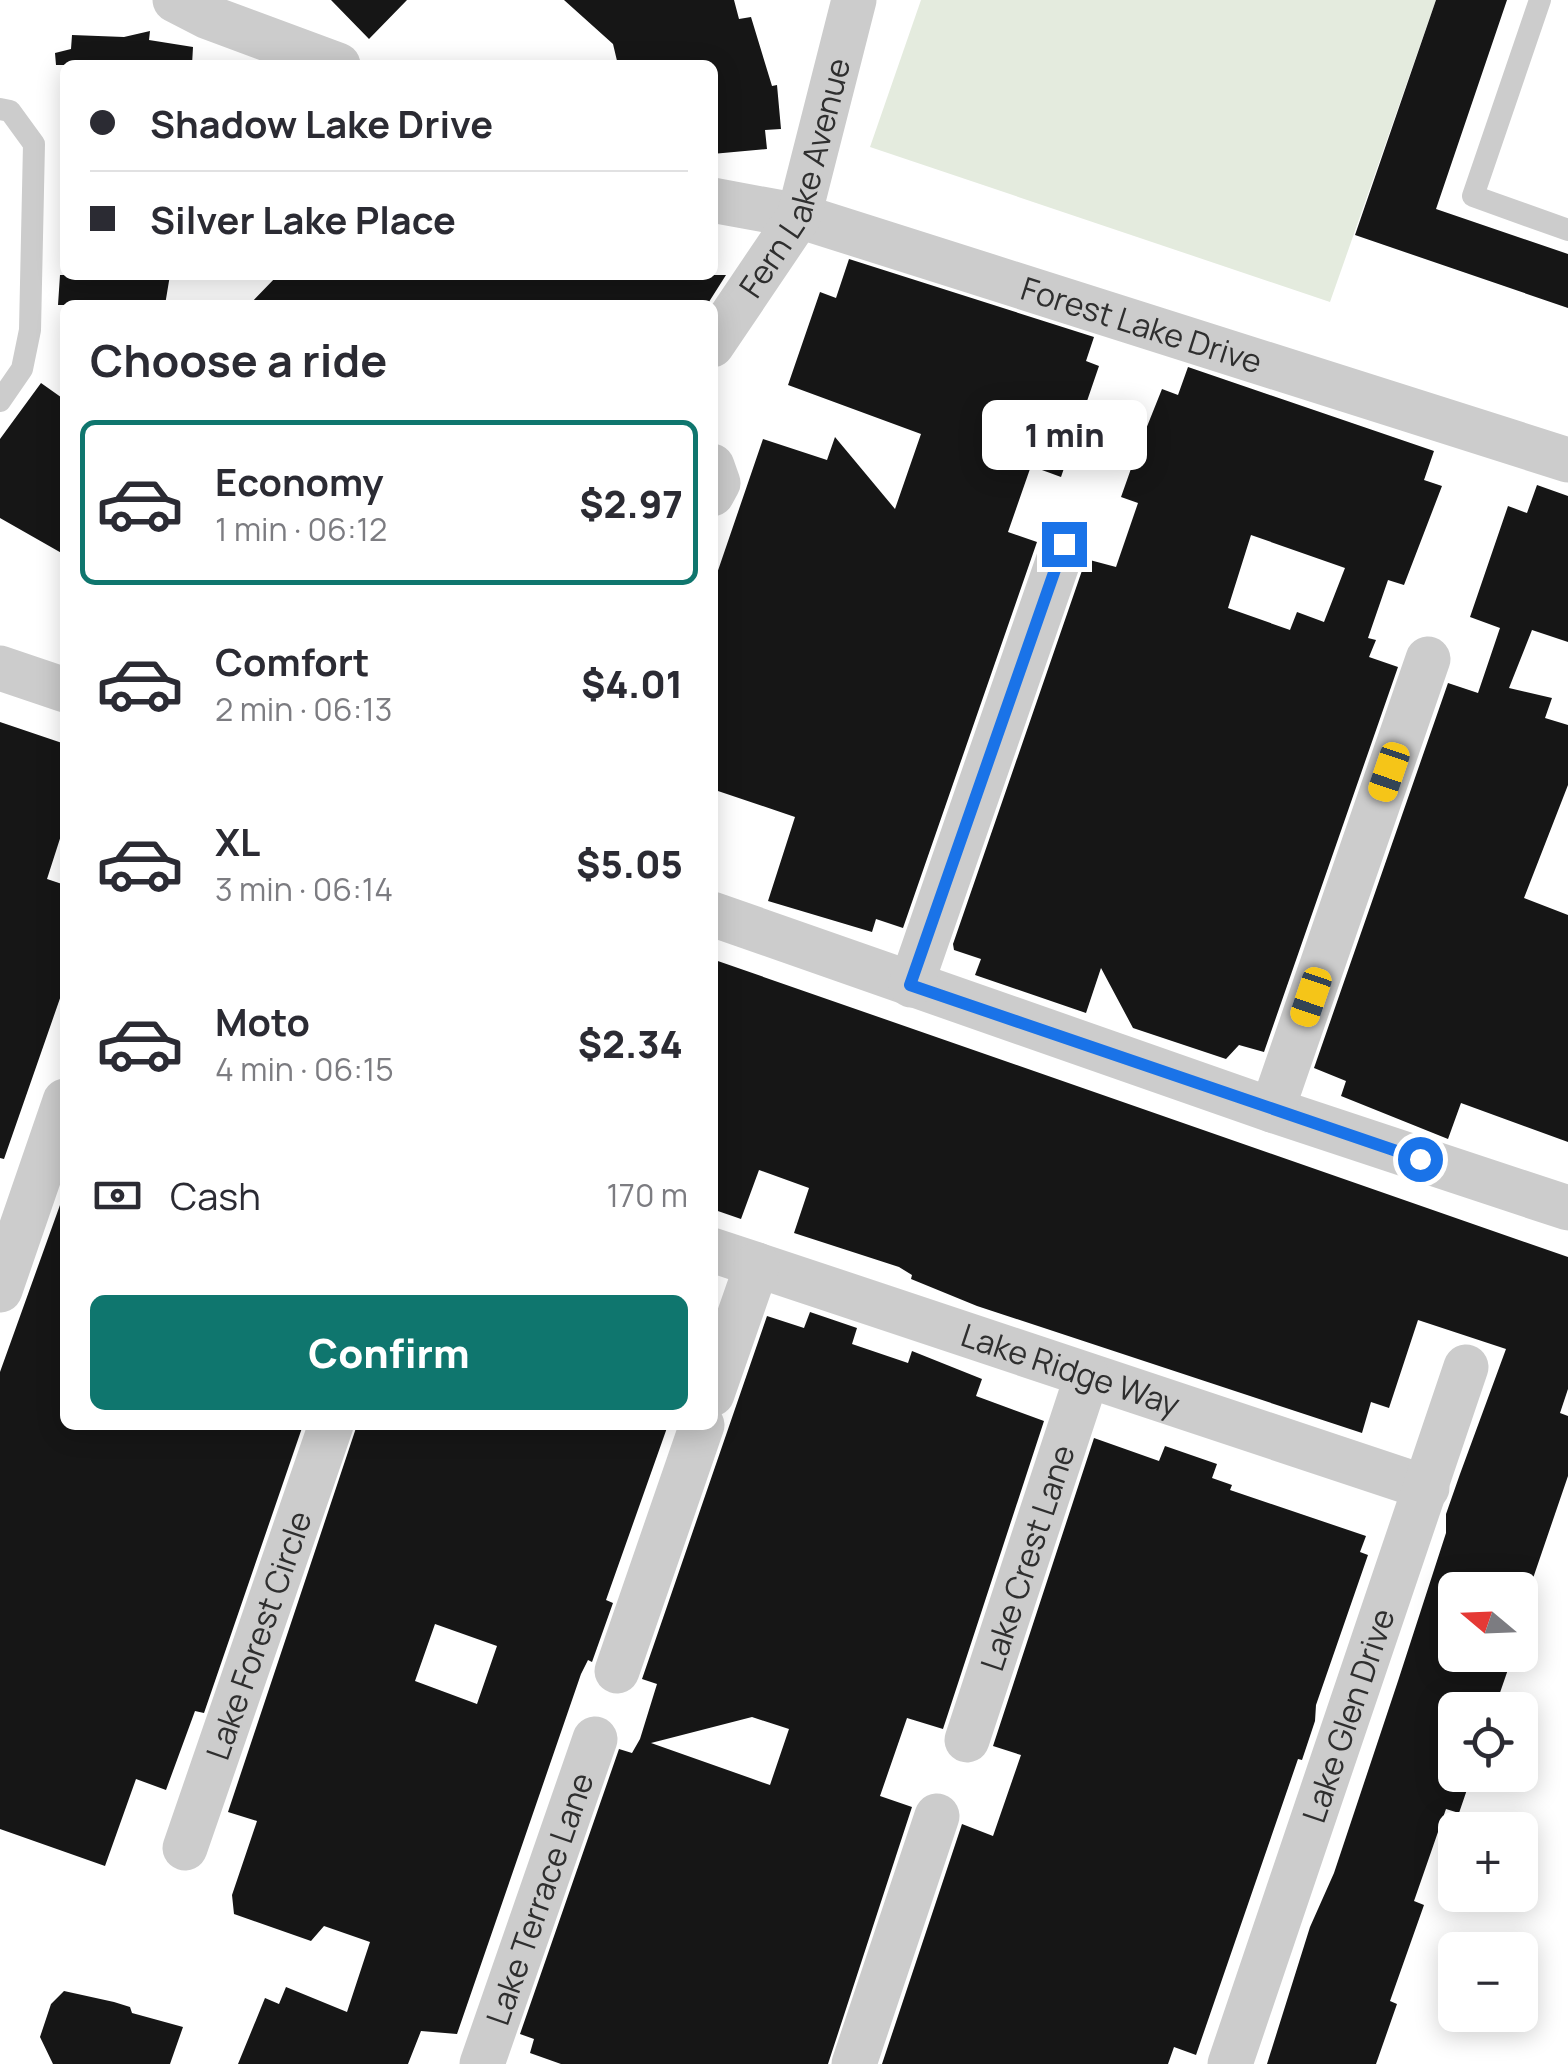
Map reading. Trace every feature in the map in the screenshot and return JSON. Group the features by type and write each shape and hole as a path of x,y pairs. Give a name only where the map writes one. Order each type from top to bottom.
{"street":[{"path":"175,0 208,18 324,60"},
{"name":"Fern Lake Avenue","path":"718,336 799,216 854,0"},
{"name":"Forest Lake Drive","path":"718,201 799,216 1568,460"},
{"path":"910,985 1064,544"},
{"path":"1272,1110 1428,658"},
{"path":"0,668 60,688"},
{"path":"718,916 1272,1110 1568,1208"},
{"path":"0,1290 60,1116"},
{"name":"Lake Ridge Way","path":"718,1252 1426,1488"},
{"path":"718,1376 756,1265"},
{"name":"Lake Glen Drive","path":"1230,2064 1466,1367"},
{"name":"Lake Crest Lane","path":"967,1740 1088,1376"},
{"name":"Lake Forest Circle","path":"185,1848 329,1430"},
{"path":"617,1671 700,1430"},
{"name":"Lake Terrace Lane","path":"489,2062 595,1739"},
{"path":"854,2064 937,1816"}],"lane":[{"path":"1540,0 1473,196 1568,230"},
{"path":"0,109 10,112 34,144 30,330 22,369 0,401"}],"shaded area":[{"path":"921,0 1436,0 1330,302 870,147"}],"building":[{"path":"331,0 407,0 369,39"},
{"path":"564,0 734,0 739,19 751,17 772,86 777,85 781,129 765,130 767,149 718,153 718,60 617,60 613,44"},
{"path":"1436,0 1507,0 1436,209 1568,254 1568,308 1355,235"},
{"path":"150,31 149,40 193,47 192,60 60,60 60,65 56,65 55,53 71,49 72,35 124,37"},
{"path":"849,259 1094,337 1086,361 1099,366 1061,477 1031,466 1008,532 1037,542 903,928 876,919 872,932 768,901 795,817 718,791 718,570 763,439 827,460 835,437 895,509 921,434 788,385 820,292 836,298"},
{"path":"60,275 60,280 169,280 166,300 60,300 58,305"},
{"path":"718,275 726,275 710,300 254,300 273,280 718,280"},
{"path":"1188,367 1434,451 1424,480 1442,486 1404,585 1388,580 1368,638 1376,640 1369,657 1398,667 1264,1052 1239,1045 1226,1059 1133,1028 1101,968 1086,1013 975,975 981,959 954,950 953,944 1086,559 1116,567 1138,503 1121,497 1138,449 1162,389 1178,395","holes":["1251,535 1345,568 1324,622 1297,612 1290,630 1228,608"]},
{"path":"41,383 60,396 60,552 0,518 0,439"},
{"path":"1537,485 1568,496 1568,642 1532,630 1509,688 1552,698 1545,718 1568,725 1568,785 1524,898 1568,915 1568,1142 1461,1103 1448,1139 1341,1096 1346,1081 1314,1068 1448,683 1478,693 1500,628 1470,617 1508,506 1527,513"},
{"path":"0,722 60,742 60,839 47,879 60,883 60,998 4,1159 0,1158"},
{"path":"718,961 1568,1257 1568,1389 1560,1413 1568,1416 1568,1476 1535,1572 1438,1572 1438,1672 1507,1672 1500,1692 1438,1692 1438,1792 1466,1792 1459,1812 1438,1812 1438,1832 1414,1901 1424,1905 1390,2001 1397,2004 1376,2064 1267,2064 1310,1927 1334,1873 1398,1681 1446,1533 1446,1514 1506,1349 1418,1320 1389,1408 1371,1402 1362,1433 977,1306 911,1279 912,1275 899,1267 794,1233 809,1188 759,1170 741,1219 718,1211"},
{"path":"60,1205 60,1430 301,1430 204,1713 195,1711 166,1790 136,1779 105,1866 0,1829 0,1372"},
{"path":"810,1312 857,1328 852,1344 908,1363 912,1351 982,1379 976,1396 1044,1421 943,1729 907,1718 880,1796 912,1807 828,2064 561,2064 530,2053 534,2039 520,2034 619,1749 632,1753 640,1739 657,1684 642,1679 767,1316 804,1328","holes":["752,1717 789,1729 770,1785 651,1743"]},
{"path":"355,1430 666,1430 606,1600 613,1603 592,1662 588,1660 581,1674 457,2034 421,2031 408,2064 238,2064 265,1998 279,2004 286,1987 347,2012 370,1942 324,1926 311,1941 234,1914 232,1895 257,1821 228,1812","holes":["435,1624 497,1646 477,1704 415,1681"]},
{"path":"1094,1438 1159,1461 1165,1446 1217,1464 1212,1478 1232,1485 1230,1490 1366,1536 1360,1552 1368,1555 1316,1705 1302,1760 1298,1759 1196,2055 1174,2047 1168,2064 882,2064 962,1824 993,1836 1021,1755 993,1746"},
{"path":"64,1991 114,2002 130,2007 132,2013 183,2027 170,2064 53,2064 40,2037 51,2004"}],"route":[{"path":"1064,544 910,985 1420,1159"}]}
